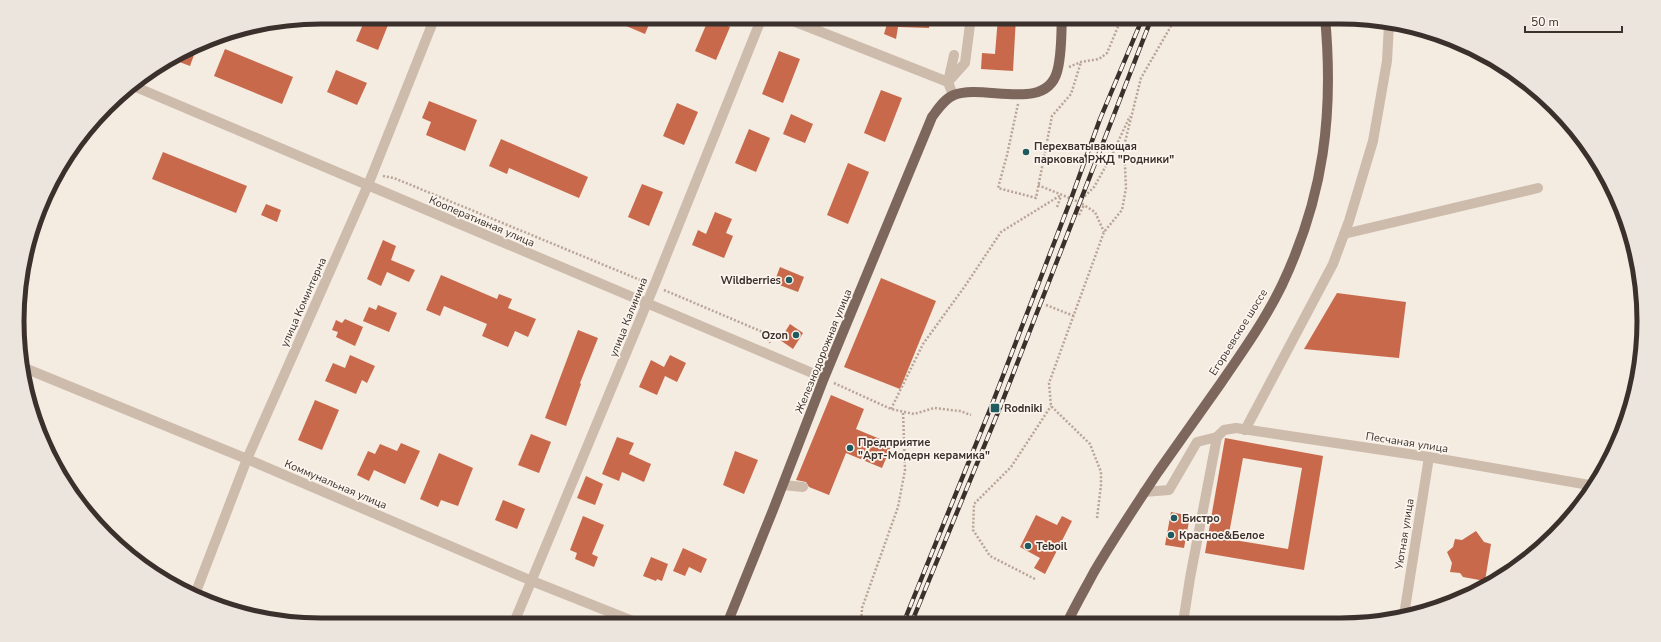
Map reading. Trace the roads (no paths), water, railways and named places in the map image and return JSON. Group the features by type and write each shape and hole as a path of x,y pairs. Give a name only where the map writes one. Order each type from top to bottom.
{"main road":[{"path":"953,95 972,93 1033,94 1043,91 1052,82 1057,72 1061,24"},
{"name":"Егорьевское шоссе","path":"1070,618 1106,552 1144,492 1254,334 1281,286 1305,230 1320,177 1328,122 1329,69 1326,24"},
{"name":"Железнодорожная улица","path":"729,618 824,378 932,117 941,104 953,95"}],"street":[{"name":"улица Коминтерна","path":"197,590 247,459 368,185 432,24"},
{"name":"улица Калинина","path":"516,618 647,304 759,24"},
{"path":"801,24 948,82"},
{"path":"948,82 965,63 970,24"},
{"path":"1245,430 1333,264 1344,234 1373,141 1387,61 1389,29"},
{"path":"953,95 948,82 954,55"},
{"name":"Кооперативная улица","path":"137,88 824,378"},
{"path":"1344,234 1538,188"},
{"name":"Коммунальная улица","path":"29,370 247,459 532,581 625,618"},
{"name":"Песчаная улица","path":"1144,492 1169,490 1196,442 1217,437 1224,430 1236,428 1429,457 1588,485"},
{"path":"1184,618 1217,437"},
{"name":"Уютная улица","path":"1405,611 1429,457"},
{"path":"783,485 803,487"}],"railway":[{"path":"905,618 991,407 1100,119 1140,24"},
{"path":"913,618 999,410 1149,24"}],"place":[{"name":"Перехватывающая парковка РЖД \"Родники\"","path":"1026,152"},
{"name":"Wildberries","path":"789,280"},
{"name":"Ozon","path":"796,335"},
{"name":"Rodniki","path":"995,408"},
{"name":"Предприятие \"Арт-Модерн керамика\"","path":"850,448"},
{"name":"Бистро","path":"1174,518"},
{"name":"Красное&Белое","path":"1171,535"},
{"name":"Teboil","path":"1028,546"}]}
